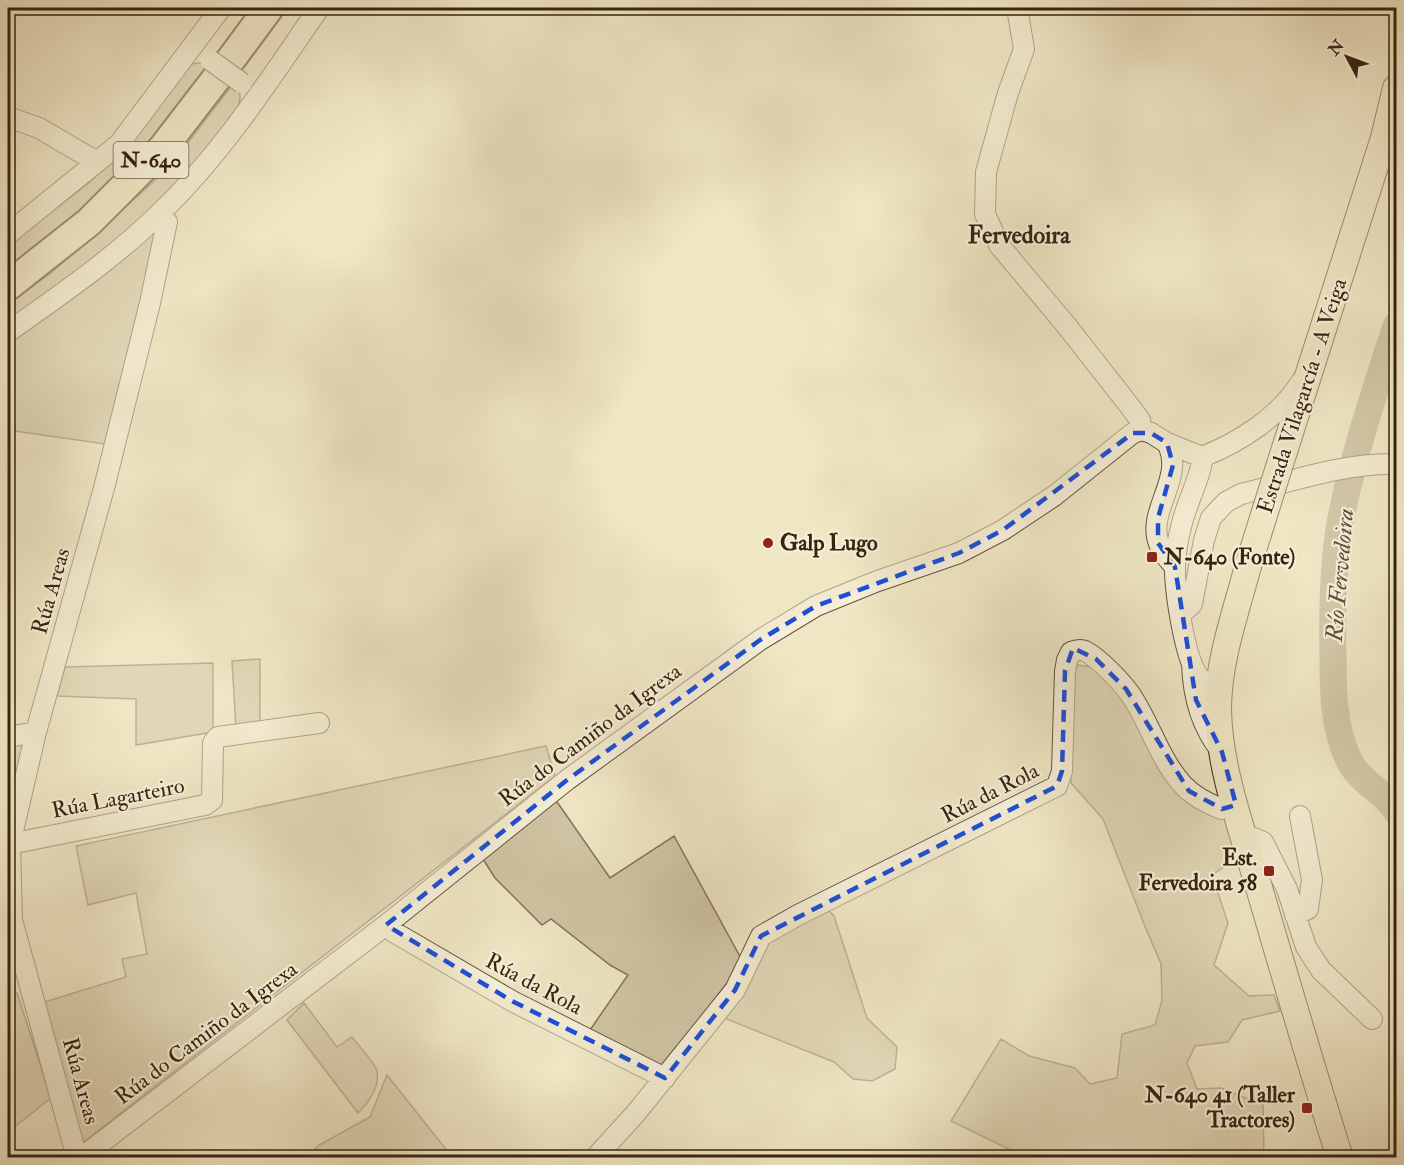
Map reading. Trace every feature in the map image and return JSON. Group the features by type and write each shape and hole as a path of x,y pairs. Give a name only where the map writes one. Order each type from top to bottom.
{"highway":[{"name":"N-640","path":"8,286 89,222 162,149 268,8"}],"main road":[{"name":"Estrada Vilagarcía - A Veiga","path":"1340,1158 1245,840 1222,752 1218,706 1234,617 1248,566 1380,149 1396,88"}],"street":[{"path":"8,234 119,144 221,8"},
{"path":"8,332 87,276 160,214 208,161 259,95 319,8"},
{"path":"1017,8 1024,49 1008,93 986,172 985,214 999,245 1128,404 1140,420 1142,430 1197,455 1203,465 1182,522 1175,567 1196,700 1203,722 1222,752"},
{"path":"192,48 259,95"},
{"path":"8,117 39,128 97,162"},
{"name":"Rúa Areas","path":"79,1158 12,920 10,844 36,732 104,488 150,303 167,222 160,214"},
{"path":"1171,478 1185,458 1197,455 1258,426 1283,406 1300,383 1316,353"},
{"name":"Rúa do Camiño da Igrexa","path":"79,1158 386,925 567,780 760,640 816,606 875,582 959,553 1003,530 1053,496 1123,440 1142,430"},
{"path":"1167,443 1172,456 1171,478 1160,511 1157,536 1161,549 1175,567"},
{"path":"1181,614 1192,604 1204,540 1210,518 1217,509 1241,494 1342,468 1373,463 1396,464"},
{"name":"Rúa da Rola","path":"595,1158 636,1113 735,990 761,936 798,915 1057,786 1062,771 1065,671 1071,652 1085,651 1126,689 1181,783 1189,791 1222,809 1236,805"},
{"path":"1192,664 1199,677 1205,682 1220,686"},
{"name":"Rúa Lagarteiro","path":"10,844 205,805 212,800 213,743 218,737 319,723"},
{"path":"8,737 36,732"},
{"path":"1295,915 1308,909 1312,880 1300,816"},
{"path":"1245,840 1254,838 1263,842 1287,889 1306,947 1321,970 1372,1019"},
{"name":"Rúa da Rola","path":"386,925 392,931 512,1001 664,1078"}],"highlighted area":[{"path":"1133,433 1151,433 1167,443 1173,465 1158,518 1158,543 1175,567 1196,700 1222,752 1236,805 1222,809 1189,791 1126,689 1096,659 1073,648 1065,671 1062,771 1057,786 761,936 735,990 665,1078 512,1001 386,925 567,780 760,640 816,606 959,553 1003,530"}],"shaded area":[{"path":"200,63 208,66 145,147 82,211 8,267 8,245 90,182 131,141 189,64"},
{"path":"232,85 239,88 240,98 235,112 207,152 187,174 115,244 8,323 8,305 52,272 169,168"},
{"path":"150,232 157,232 105,444 8,430 8,342"},
{"path":"260,659 260,726 236,729 232,661"},
{"path":"213,663 213,732 136,745 136,699 57,696 65,667"},
{"path":"1078,665 1093,667 1134,710 1185,794 1226,815 1237,858 1212,875 1228,923 1214,965 1249,996 1274,995 1280,1011 1242,1020 1228,1042 1195,1046 1187,1063 1197,1089 1221,1088 1263,1105 1264,1157 1025,1157 951,1121 1001,1039 1029,1056 1075,1068 1090,1084 1117,1078 1122,1034 1155,1025 1162,1001 1161,964 1103,819 1071,783 1067,679"},
{"path":"21,742 23,751 8,807 8,745"},
{"path":"546,746 555,776 81,1144 38,1004 126,977 122,959 147,954 136,893 88,905 76,846"},
{"path":"555,799 610,878 674,836 743,962 663,1068 590,1030 628,975 610,965 551,919 542,925 495,878 481,856"},
{"path":"828,910 834,916 867,1018 897,1047 895,1069 872,1081 853,1079 834,1062 719,1016 765,940"},
{"path":"17,993 51,1098 8,1132 8,998"},
{"path":"304,1003 337,1047 352,1037 376,1068 375,1089 358,1113 287,1020"},
{"path":"387,1075 452,1157 307,1157 319,1145 370,1117"}],"waterway":[{"name":"Río Fervedoira","path":"1396,326 1365,423 1345,498 1336,556 1333,622 1335,707 1343,746 1359,775 1386,798 1396,811"}],"place":[{"name":"Galp Lugo","path":"768,543"},
{"name":"N-640 (Fonte)","path":"1152,557"},
{"name":"Est. Fervedoira 58","path":"1269,871"},
{"name":"N-640 41 (Taller Tractores)","path":"1307,1108"}],"district":[{"name":"Fervedoira","path":"1019,235"}]}
